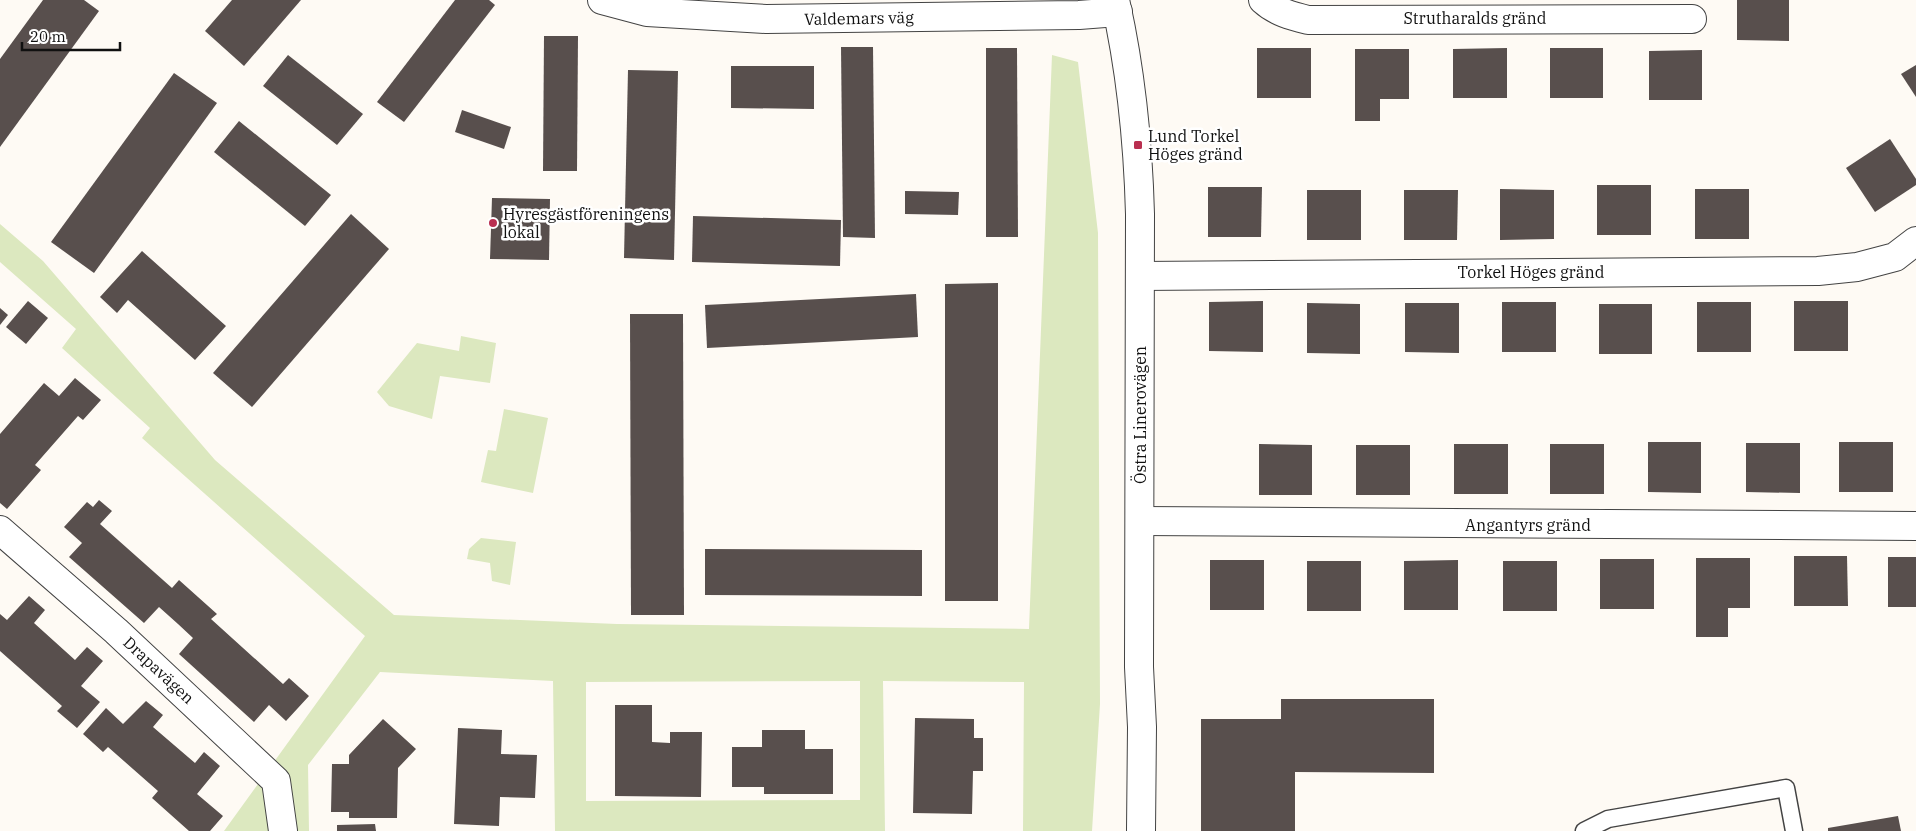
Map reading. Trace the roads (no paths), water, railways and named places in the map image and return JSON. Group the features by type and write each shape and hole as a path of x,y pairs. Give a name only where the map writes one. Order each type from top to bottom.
{"street":[{"name":"Valdemars väg","path":"602,0 647,12 766,19 1079,15 1117,6"},
{"name":"Strutharalds gränd","path":"1263,0 1270,6 1291,16 1308,20 1692,19"},
{"name":"Östra Linerovägen","path":"1117,6 1130,73 1138,145 1141,831"},
{"name":"Torkel Höges gränd","path":"1140,276 1818,270 1858,266 1895,257 1916,241"},
{"name":"Angantyrs gränd","path":"1140,521 1916,526"},
{"name":"Drapavägen","path":"0,530 116,632 276,781 283,831"}],"lane":[{"path":"1584,831 1608,819 1786,788 1794,831"}],"place":[{"name":"Lund Torkel Höges gränd","path":"1138,145"},
{"name":"Hyresgästföreningens lokal","path":"493,223"}]}
